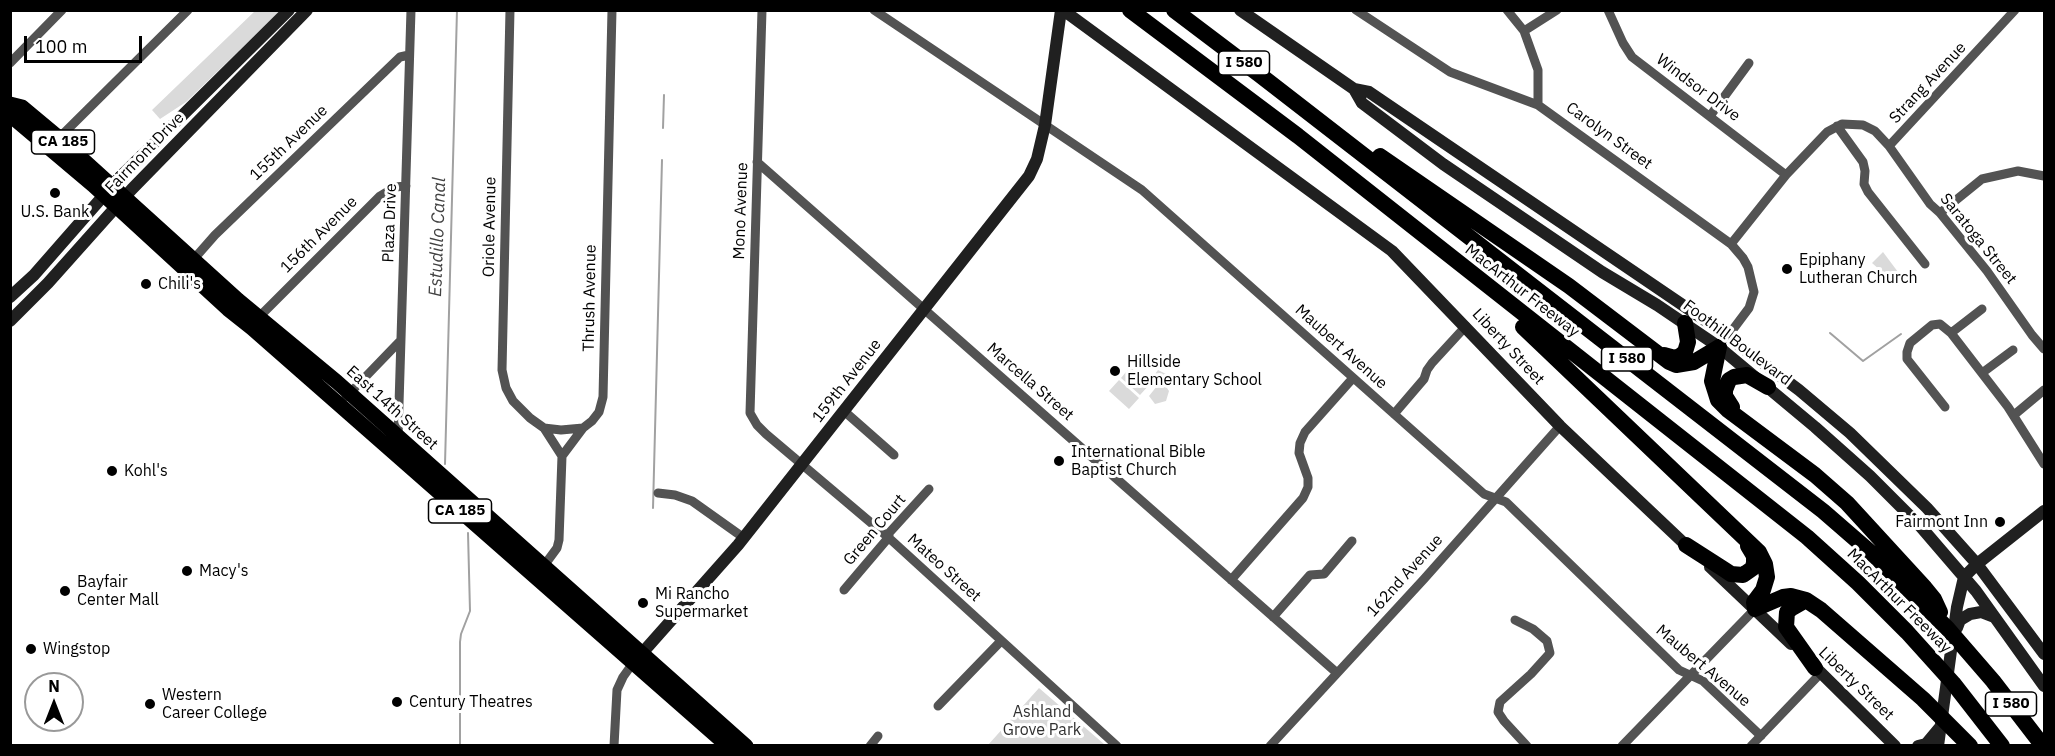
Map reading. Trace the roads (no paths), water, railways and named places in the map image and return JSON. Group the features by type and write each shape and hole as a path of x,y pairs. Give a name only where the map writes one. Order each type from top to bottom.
{"highway":[{"name":"MacArthur Freeway","path":"1130,10 1271,116 1807,537 1871,595 1927,653 2001,746"},
{"name":"MacArthur Freeway","path":"1174,10 1810,500 1933,606 2043,746"},
{"path":"1313,116 1390,162 1533,260 1669,362 1676,365 1694,362 1724,341"},
{"path":"1507,301 1514,318 1754,547 1765,564 1766,583 1754,602 1755,609 1783,597 1791,596 1806,600 1821,610 1923,699 1970,746"},
{"path":"1645,345 1668,357 1680,356 1685,352 1688,342 1685,323"},
{"path":"1724,341 1712,375 1715,394 1728,410 1820,479 1847,504 1881,538 1933,606"},
{"path":"1757,430 1731,406 1725,396 1726,385 1734,377 1747,375 1768,387"},
{"path":"1686,545 1731,574 1748,573 1753,568 1754,556 1722,516"},
{"path":"1806,600 1787,612 1786,627 1818,670"}],"main road":[{"name":"Fairmont Drive","path":"10,297 34,274 108,191 289,10"},
{"name":"Fairmont Drive","path":"10,321 48,283 120,202 307,10"},
{"name":"159th Avenue","path":"637,658 744,538 1029,176 1045,124 1062,10"},
{"name":"Liberty Street","path":"1062,10 1376,237 1408,266 1560,426 1755,609 1894,744"},
{"name":"Foothill Boulevard","path":"1240,10 1354,89 1368,92 1841,424 1927,508 1977,564 2044,654"},
{"name":"Foothill Boulevard","path":"1354,89 1362,103 1443,164 1602,272 1685,323 1724,341 1768,387 1878,484 1921,527 1996,618 2044,686"},
{"name":"East 14th Street","path":"10,104 22,107 58,137 108,191 228,309 340,399 637,658 746,746"},
{"name":"East 14th Street","path":"10,115 108,191"},
{"name":"East 14th Street","path":"120,202 193,260 259,317 340,399 398,437 543,567 728,746"},
{"path":"1878,484 1891,472"},
{"path":"1938,746 1952,630 1964,577 1977,564 2044,512"},
{"path":"1952,630 1960,620 1970,614 1981,612 1996,618"},
{"path":"1918,746 1926,744 1941,726"},
{"path":"1894,744 1908,746"}],"street":[{"path":"10,63 62,10"},
{"path":"58,137 188,10"},
{"name":"Plaza Drive","path":"398,437 411,10"},
{"name":"Oriole Avenue","path":"510,10 502,370 506,388 513,401 544,428 562,456"},
{"name":"Thrush Avenue","path":"562,456 599,412 603,397 612,10"},
{"name":"Mono Avenue","path":"750,413 762,10"},
{"name":"Maubert Avenue","path":"874,10 1142,190 1484,494 1506,502 1679,670 1703,681 1761,736"},
{"name":"Carolyn Street","path":"1356,10 1450,72 1538,105 1731,244 1748,267 1754,292 1749,309 1724,341"},
{"path":"1507,10 1524,31 1538,70 1538,105"},
{"path":"1524,31 1557,10"},
{"name":"Windsor Drive","path":"1608,10 1632,57 1786,176"},
{"name":"Strang Avenue","path":"1837,126 1848,123 1863,124 1875,131 1889,146 2015,10"},
{"name":"155th Avenue","path":"193,260 215,235 400,57 409,55"},
{"path":"1710,116 1749,63"},
{"path":"1731,244 1786,176 1827,132 1837,126 1863,162 1864,184 1868,192 1925,264"},
{"name":"Saratoga Street","path":"1889,146 1930,204 1987,271 2044,349"},
{"name":"Marcella Street","path":"757,162 1337,673"},
{"path":"1940,213 1982,179 2018,171 2044,176"},
{"name":"156th Avenue","path":"259,317 380,196 395,187 406,186"},
{"path":"1951,333 1982,309"},
{"path":"1945,407 1907,359 1910,343 1932,326 1940,324 1951,333 1982,373 2044,460"},
{"path":"1394,414 1424,379 1432,363 1466,326"},
{"path":"340,399 401,340"},
{"path":"1982,373 2013,350"},
{"path":"1231,580 1303,498 1308,487 1308,478 1299,453 1300,443 1305,432 1353,378"},
{"path":"2014,415 2044,390"},
{"path":"844,411 894,455"},
{"name":"Mateo Street","path":"750,413 757,425 889,538 1117,746"},
{"name":"162nd Avenue","path":"1270,746 1560,426"},
{"path":"544,428 561,430 584,428"},
{"path":"543,567 559,540 562,456"},
{"name":"Green Court","path":"844,590 889,538 889,533 929,489"},
{"path":"658,493 675,495 692,501 744,538"},
{"path":"1273,617 1310,575 1324,574 1352,541"},
{"path":"1622,746 1755,609"},
{"path":"1515,620 1533,629 1547,641 1550,653 1500,702 1498,712 1527,746"},
{"path":"938,706 1001,641"},
{"name":"159th Avenue","path":"614,746 617,690 623,677 637,658"},
{"path":"1751,746 1818,670"},
{"path":"870,746 878,736"}],"waterway":[{"name":"Estudillo Canal","path":"445,464 457,10"},
{"path":"663,128 664,95"},
{"path":"653,508 662,160"},
{"path":"1830,333 1863,361 1901,334"},
{"name":"Estudillo Canal","path":"460,746 460,642 470,611 468,533"}],"place":[{"name":"U.S. Bank","path":"55,193"},
{"name":"Epiphany Lutheran Church","path":"1787,269"},
{"name":"Chili's","path":"146,284"},
{"name":"Hillside Elementary School","path":"1115,371"},
{"name":"International Bible Baptist Church","path":"1059,461"},
{"name":"Kohl's","path":"112,471"},
{"name":"Fairmont Inn","path":"2000,522"},
{"name":"Macy's","path":"187,571"},
{"name":"Bayfair Center Mall","path":"65,591"},
{"name":"Mi Rancho Supermarket","path":"643,603"},
{"name":"Wingstop","path":"31,649"},
{"name":"Century Theatres","path":"397,702"},
{"name":"Western Career College","path":"150,704"}],"park label":[{"name":"Ashland Grove Park","path":"1042,721"}]}
